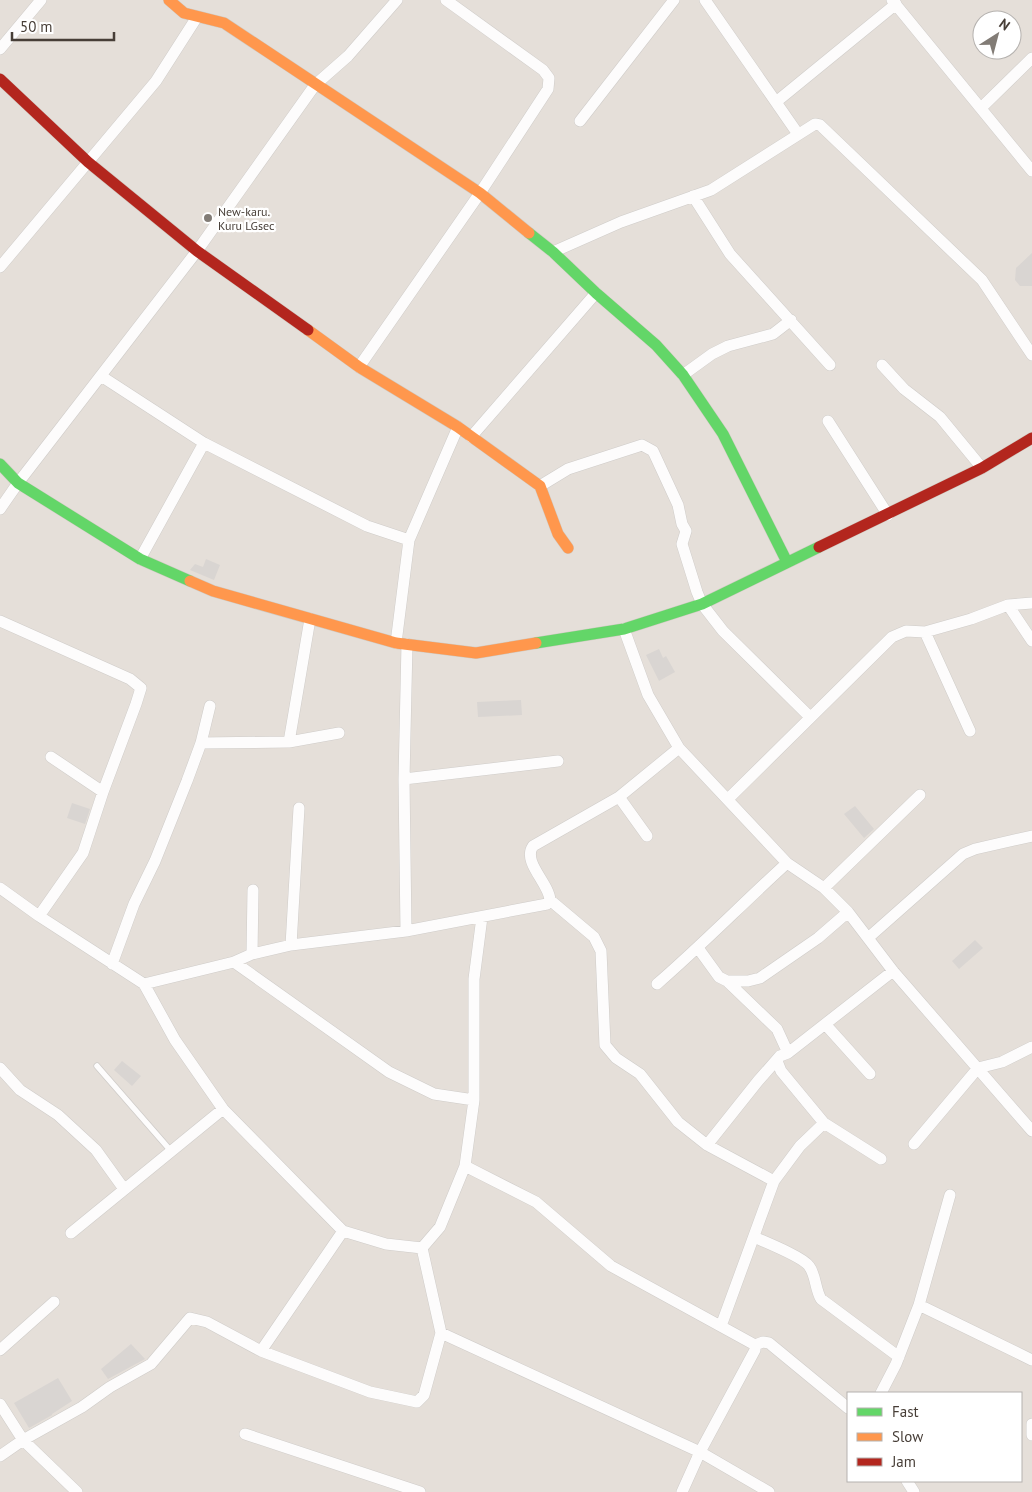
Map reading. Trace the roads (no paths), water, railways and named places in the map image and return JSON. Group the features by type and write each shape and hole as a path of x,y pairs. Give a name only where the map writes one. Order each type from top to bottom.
{"street":[{"path":"0,49 41,0"},
{"path":"169,0 184,13 224,24 480,193 553,252 596,293 656,345 683,375 723,434 787,562"},
{"path":"0,509 18,482 197,251 315,85 348,56 397,0"},
{"path":"359,367 480,193 548,88 549,78 543,70 446,0"},
{"path":"580,121 674,0"},
{"path":"705,0 798,134"},
{"path":"776,102 894,2 1032,171"},
{"path":"0,267 156,81 198,17"},
{"path":"981,108 1032,58"},
{"path":"0,79 88,162 197,251 359,367 458,427 540,486 558,534 568,548"},
{"path":"553,252 621,222 712,190 815,124 824,127 982,280 1032,355"},
{"path":"693,196 730,254 830,365"},
{"path":"472,437 596,293"},
{"path":"683,375 712,354 728,346 773,334 791,320"},
{"path":"882,365 904,389 940,417 982,468"},
{"path":"101,376 204,443 367,526 409,540"},
{"path":"828,421 888,515"},
{"path":"406,931 402,644 409,540 458,427"},
{"path":"0,464 18,482 140,559 214,592 402,644 476,653 624,629 702,604 982,468 1032,438"},
{"path":"140,559 204,443"},
{"path":"540,486 568,469 642,445 653,451 678,505 682,524 686,531 682,544 696,592 702,604 723,631 810,717"},
{"path":"728,799 892,637 906,631 925,632 971,619 1008,605 1032,603"},
{"path":"1008,605 1032,641"},
{"path":"289,742 310,619"},
{"path":"0,621 130,679 140,688 83,853 39,916"},
{"path":"624,629 648,695 679,748 787,862 824,888 848,912 893,971 1032,1131"},
{"path":"925,632 970,731"},
{"path":"112,964 134,904 155,861 201,743 210,706"},
{"path":"201,743 289,742 339,733"},
{"path":"144,984 234,962 252,954 291,945 406,931 547,904 550,900 550,894 536,872 530,856 532,846 619,797 679,748"},
{"path":"51,757 103,792"},
{"path":"404,779 558,760"},
{"path":"824,888 920,795"},
{"path":"619,797 647,836"},
{"path":"291,945 299,808"},
{"path":"868,938 963,854 975,849 1032,836"},
{"path":"657,984 698,948 740,905 787,862"},
{"path":"0,888 39,916 144,984 175,1040 223,1109 343,1231 386,1244 422,1248"},
{"path":"252,954 253,890"},
{"path":"550,900 594,937 601,951 605,1045 616,1058 640,1074 678,1122 707,1145 774,1181"},
{"path":"727,981 748,981 760,978 818,938 848,912"},
{"path":"422,1248 440,1227 465,1166 474,1100 474,979 482,916"},
{"path":"698,948 719,976 727,981 777,1029 788,1053"},
{"path":"234,962 389,1072 434,1094 474,1100"},
{"path":"707,1145 780,1056 788,1053 893,971"},
{"path":"741,994 748,981"},
{"path":"825,1024 870,1074"},
{"path":"914,1144 978,1068 1002,1062 1032,1047"},
{"path":"777,1061 780,1071 824,1123 881,1159"},
{"path":"0,1068 20,1090 58,1115 96,1150 124,1189"},
{"path":"70,1233 223,1109"},
{"path":"721,1326 774,1181 800,1146 824,1123"},
{"path":"465,1166 536,1202 611,1266 755,1345 763,1342 769,1343 847,1407"},
{"path":"882,1392 920,1305 950,1195"},
{"path":"261,1351 343,1231"},
{"path":"754,1237 805,1262 811,1270 821,1298 899,1357"},
{"path":"0,1456 82,1407 110,1387 151,1364 190,1318 207,1322 261,1351 370,1392 417,1402 424,1395 441,1333 422,1248"},
{"path":"0,1350 54,1302"},
{"path":"920,1305 1032,1360"},
{"path":"441,1333 700,1452 769,1492"},
{"path":"682,1492 700,1452 755,1350 755,1345"},
{"path":"0,1404 24,1440 77,1492"},
{"path":"1032,1424 1032,1435"},
{"path":"245,1434 420,1492"}],"lane":[{"path":"97,1066 171,1151"}],"place":[{"name":"New-karu. Kuru LGsec","path":"208,218"}]}
